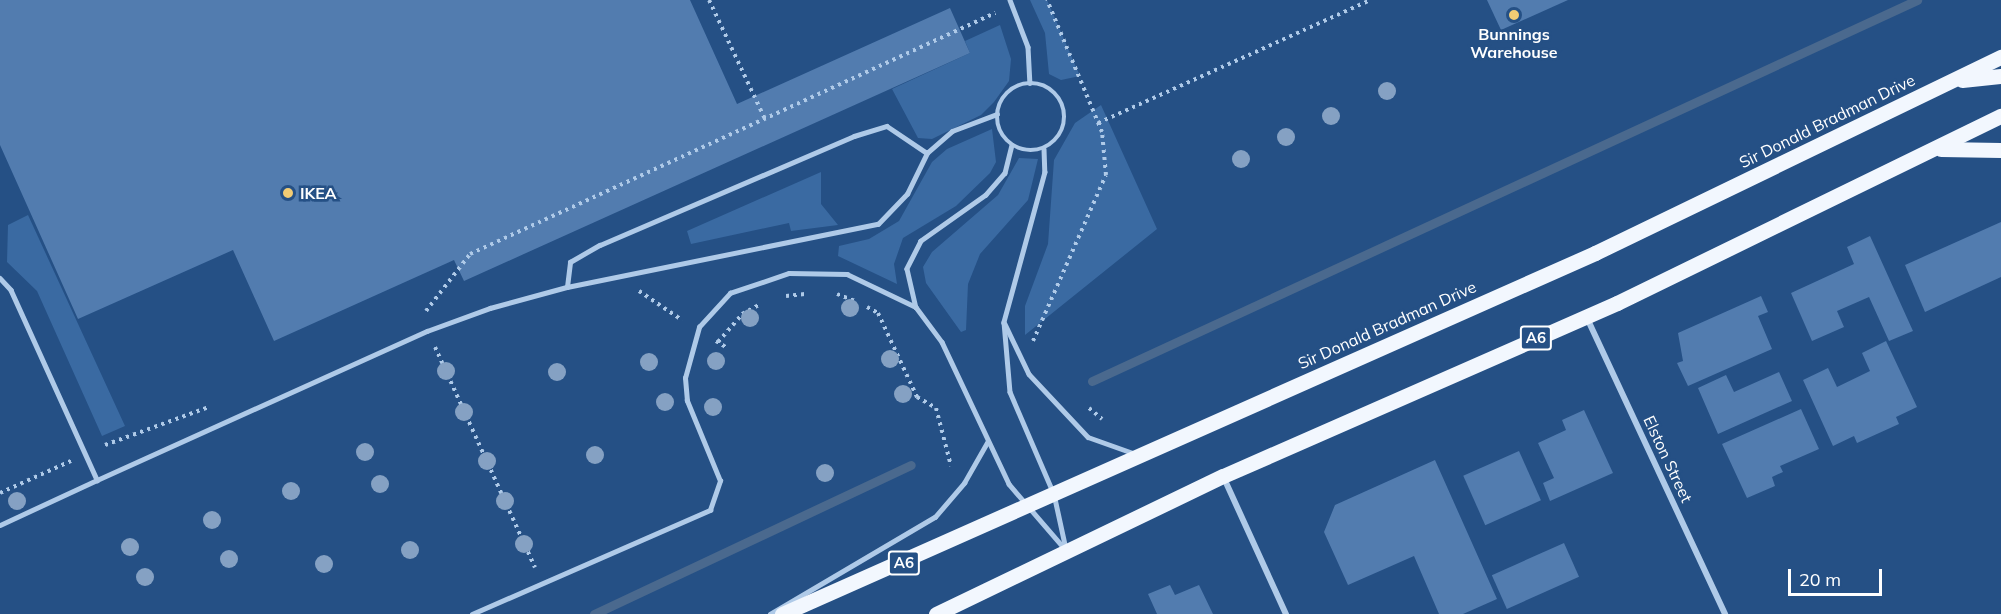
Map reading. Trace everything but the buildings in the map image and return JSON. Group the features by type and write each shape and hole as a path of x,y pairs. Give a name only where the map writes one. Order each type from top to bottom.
{"main road":[{"name":"Sir Donald Bradman Drive","path":"782,614 1595,253 2001,57"},
{"path":"1950,81 2001,76"},
{"name":"A6","path":"936,614 1223,476 1586,316 1938,149 2001,116"},
{"path":"1938,149 2001,150"}],"street":[{"name":"Elston Street","path":"1586,316 1725,614"},
{"path":"1223,476 1286,614"}],"lane":[{"path":"1012,3 1029,47 1030,83"},
{"path":"1030,83 1052,89 1065,107 1064,130 1044,149 1027,152 1012,145 1000,132 997,114 1009,91 1030,83"},
{"path":"0,525 427,331 567,287 878,224 907,194 927,153 952,131 997,114"},
{"path":"567,287 570,262 600,245 854,136 887,126 927,153"},
{"path":"1012,145 1005,173 986,195 921,241 907,269 916,308 942,342 976,409 988,441 1003,470 1025,508 1067,551"},
{"path":"1044,149 1045,172 1004,322 1010,392 1039,453 1054,494 1067,551"},
{"path":"472,614 672,524 693,522 718,496 720,480 687,402 688,360 699,327 730,292 789,273 847,274 916,308"},
{"path":"0,278 11,290 98,480"},
{"path":"1004,322 1029,374 1088,437 1142,454"},
{"path":"770,614 935,517 969,474 988,441"}],"path":[{"path":"710,0 765,119"},
{"path":"1030,348 1106,175 1098,123 1047,0"},
{"path":"1098,123 1371,0"},
{"path":"542,583 422,316 470,254 1012,3"},
{"path":"631,274 653,304 699,327 727,348"},
{"path":"776,298 813,294"},
{"path":"829,294 878,313 917,397 936,408 952,460 949,473"},
{"path":"718,342 742,314 766,301"},
{"path":"1081,401 1102,419"},
{"path":"105,445 215,404"},
{"path":"0,493 73,460"}],"shaded area":[{"path":"1030,0 1047,0 1080,76 1061,80 1049,74 1045,33"},
{"path":"1000,25 1011,59 1009,81 994,102 981,115 932,139 918,138 892,89 970,53 965,41"},
{"path":"1101,105 1157,229 1025,335 1025,306 1048,244 1054,160 1075,123"},
{"path":"992,129 996,162 990,173 956,206 903,238 894,264 897,284 838,256 839,246 869,239 899,221 932,162 947,149"},
{"path":"1019,158 1038,159 1028,200 980,254 968,284 966,330 961,332 926,283 923,267 932,252 998,195"},
{"path":"821,172 821,204 838,225 791,231 789,223 691,244 687,231"},
{"path":"28,215 125,426 102,436 37,291 7,262 8,225"}],"waterway":[{"path":"1092,381 1917,0"},
{"path":"594,614 911,465"}],"place":[{"name":"Bunnings Warehouse","path":"1514,15"},
{"name":"IKEA","path":"288,193"}]}
